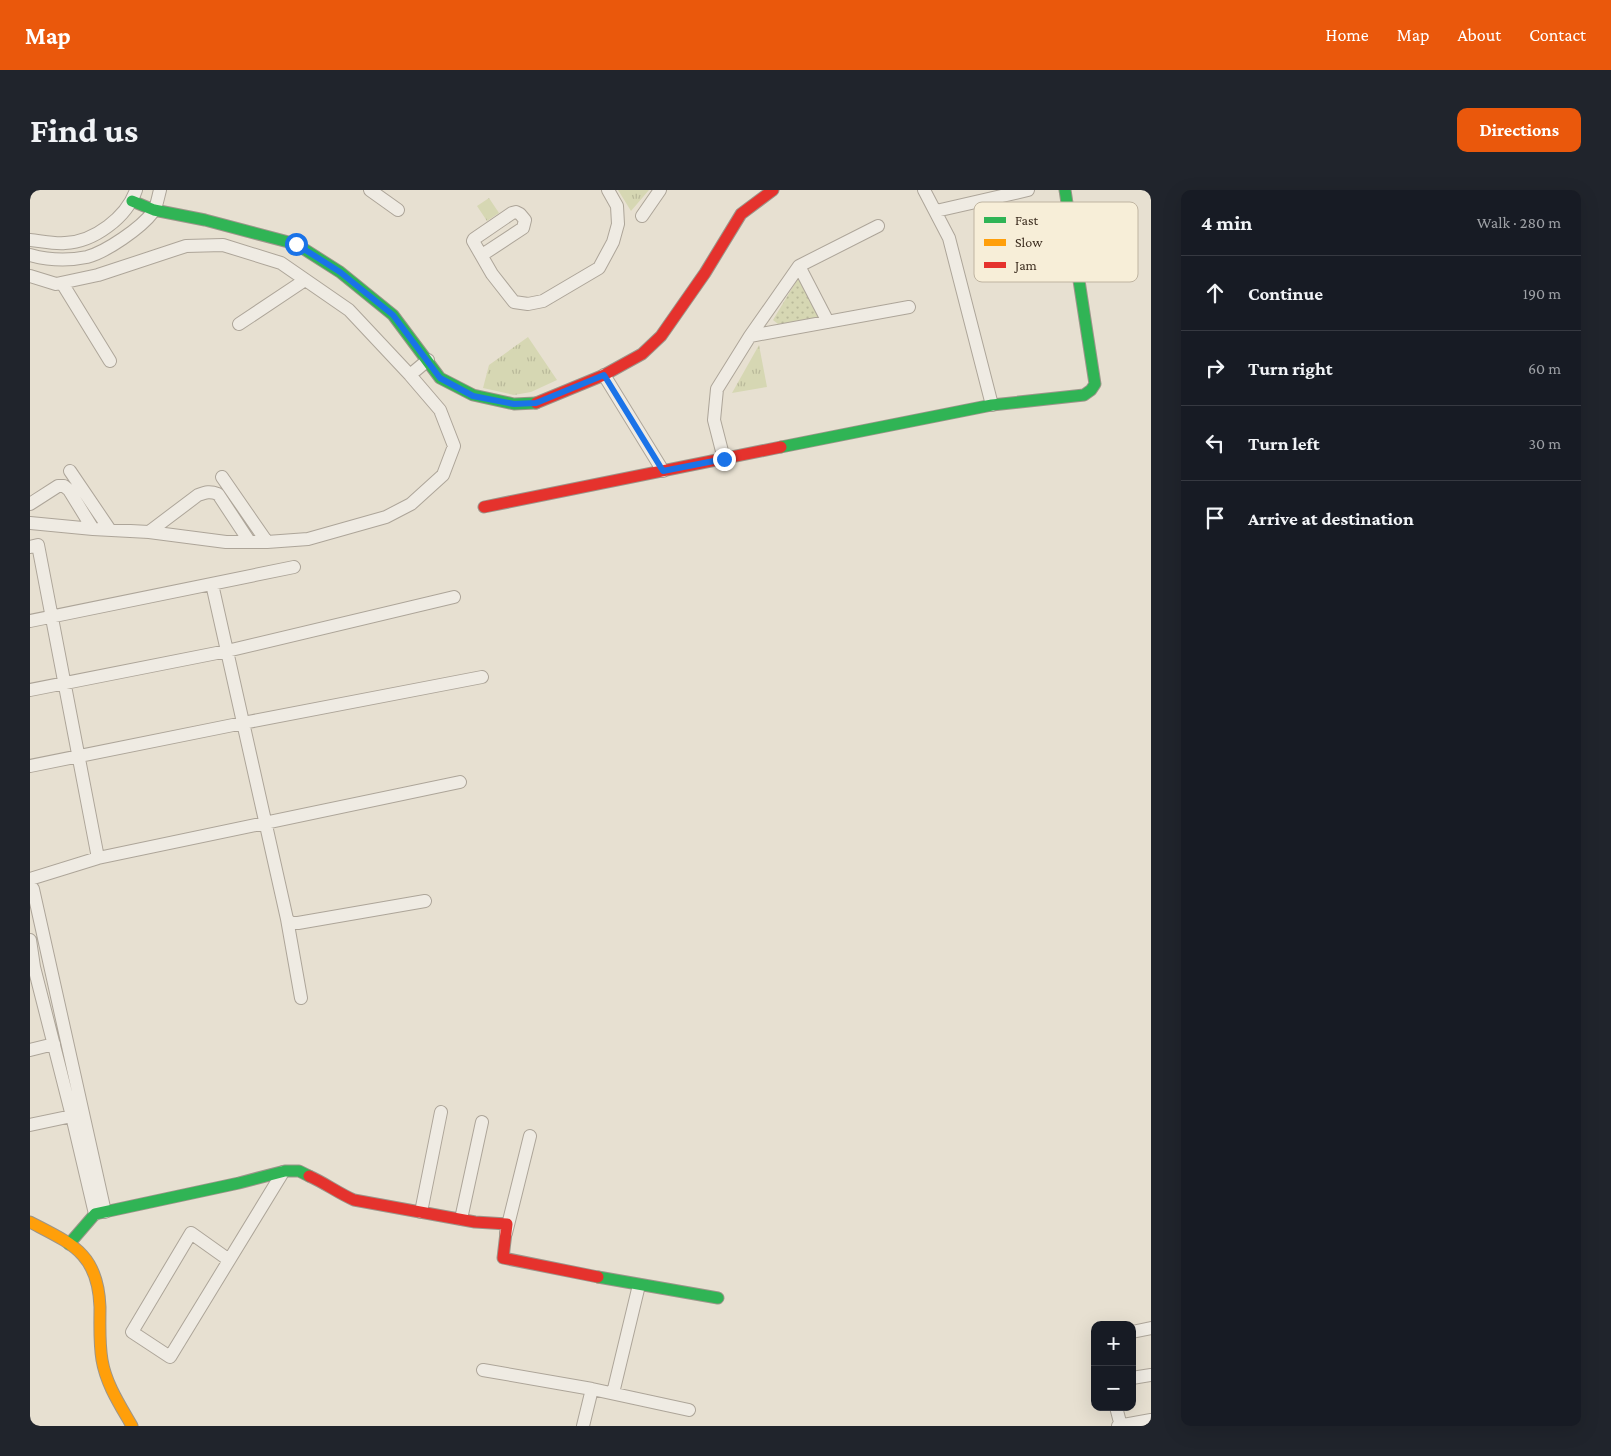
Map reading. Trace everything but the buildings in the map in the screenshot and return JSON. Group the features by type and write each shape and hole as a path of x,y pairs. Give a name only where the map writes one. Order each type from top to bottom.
{"street":[{"path":"30,255 62,260 88,257 118,242 140,226 154,210 160,190"},
{"path":"370,190 398,210"},
{"path":"482,256 492,274 514,302 528,304 543,301 599,268 613,242 618,224 617,206 608,190"},
{"path":"642,216 660,190"},
{"path":"30,240 66,243 97,234 117,218 134,196 154,210 231,226 296,244 340,272 393,315 440,378 473,396 514,404 536,403 604,375 642,354 661,336 706,274 741,214 773,190"},
{"path":"924,190 948,238 992,405"},
{"path":"975,202 1028,190"},
{"path":"936,211 974,202"},
{"path":"724,459 714,420 717,390 750,336 799,266 878,226"},
{"path":"30,276 56,284 98,276 186,246 223,245 281,263 349,310 440,410 454,446 443,474 411,504 386,517 308,539 226,542 149,532 30,523"},
{"path":"799,266 828,322"},
{"path":"239,324 305,280"},
{"path":"62,282 110,361"},
{"path":"484,507 992,405 1084,395 1095,384 1079,282"},
{"path":"750,336 909,307"},
{"path":"410,375 428,360"},
{"path":"604,375 663,471"},
{"path":"423,390 440,378"},
{"path":"70,471 110,530"},
{"path":"222,477 267,542"},
{"path":"30,504 58,486 64,486 69,490 93,529"},
{"path":"149,532 198,495 213,492 218,494 249,541"},
{"path":"30,547 38,545 98,858"},
{"path":"30,621 294,567"},
{"path":"212,584 287,919 301,998"},
{"path":"30,690 227,651 454,596"},
{"path":"30,766 482,677"},
{"path":"30,879 98,858 460,782"},
{"path":"30,885 33,889 100,1213"},
{"path":"287,919 291,923 298,923 425,901"},
{"path":"30,940 32,967 100,1213"},
{"path":"30,1050 54,1044"},
{"path":"421,1212 441,1112"},
{"path":"30,1125 72,1116"},
{"path":"461,1219 482,1122"},
{"path":"506,1234 530,1136"},
{"path":"69,1244 100,1213 239,1184 283,1172 299,1171 320,1181 337,1193 354,1200 461,1219 507,1224 503,1258 639,1285 718,1298"},
{"path":"229,1260 191,1233 132,1332 170,1357 283,1172"},
{"path":"30,1222 69,1244 85,1257 97,1278 102,1360 112,1392 132,1426"},
{"path":"614,1394 639,1285"},
{"path":"1136,1331 1151,1328"},
{"path":"483,1370 592,1389 689,1410"},
{"path":"1136,1377 1151,1375"},
{"path":"583,1426 592,1389"},
{"path":"1117,1411 1120,1426 1151,1420"}],"green space":[{"path":"618,190 649,190 631,211"},
{"path":"489,198 499,213 487,221 477,206"},
{"path":"802,278 819,314 817,318 778,324 773,320 797,280"},
{"path":"528,337 557,380 531,392 514,395 483,388 489,365"},
{"path":"759,345 767,387 732,393"}],"traffic: fast":[{"path":"1065,190 1067,202"},
{"path":"132,201 154,210 205,220 296,244 340,272 393,315 440,378 473,395 514,404 536,403"},
{"path":"781,447 992,405 1084,395 1095,384 1079,282"},
{"path":"69,1244 95,1214 239,1183 285,1171 299,1171 309,1176"},
{"path":"598,1277 718,1298"}],"traffic: slow":[{"path":"30,1222 70,1244 88,1262 98,1289 100,1347 104,1369 114,1394 132,1426"}],"traffic: jam":[{"path":"536,403 604,375 642,354 661,336 705,273 741,214 773,190"},
{"path":"484,507 781,447"},
{"path":"309,1176 354,1200 475,1222 507,1224 503,1258 598,1277"}],"route":[{"path":"296,244 340,272 393,315 440,378 473,396 514,404 536,403 604,375 663,471 724,459"}]}
